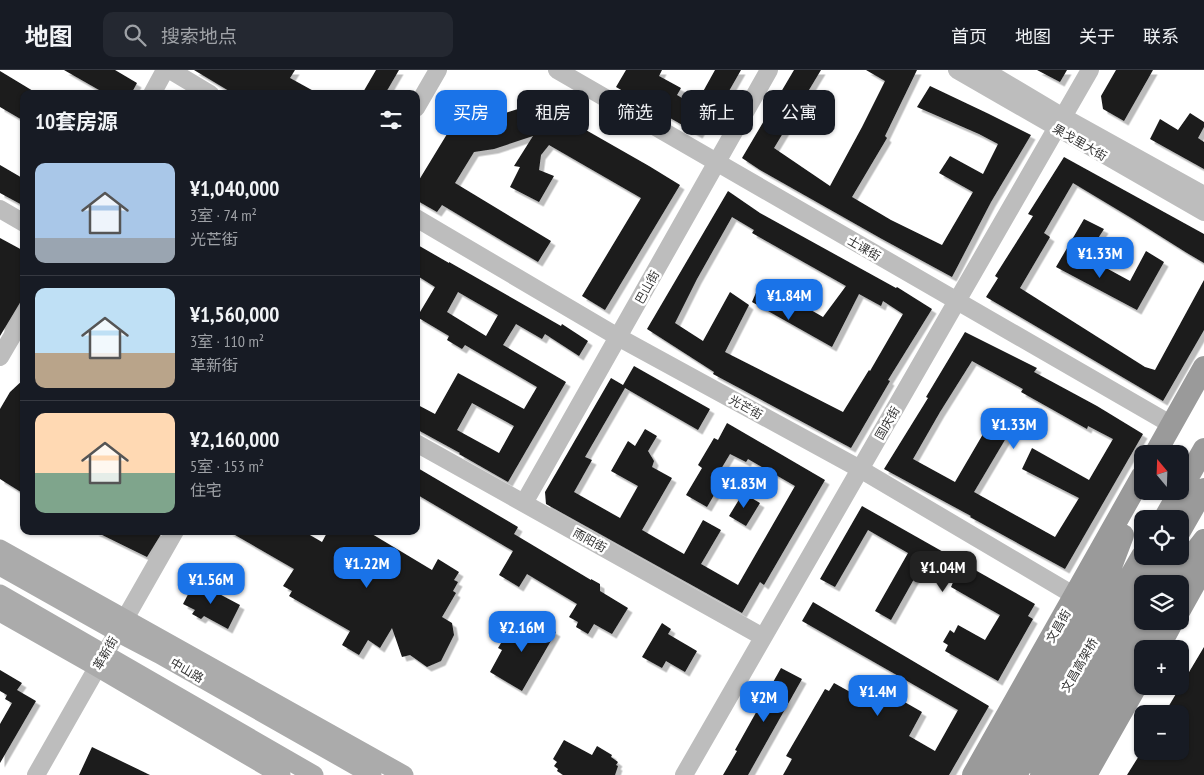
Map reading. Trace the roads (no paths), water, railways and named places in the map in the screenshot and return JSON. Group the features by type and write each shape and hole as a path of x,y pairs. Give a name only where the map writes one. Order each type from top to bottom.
{"highway":[{"path":"1160,445 1204,367"},
{"path":"1189,483 1204,431"},
{"path":"1189,484 1204,449"},
{"name":"文昌街","path":"973,775 1134,490"},
{"path":"992,775 1112,564 1135,500"},
{"path":"1189,557 1204,540"},
{"name":"文昌高架桥","path":"1016,775 1137,565"},
{"path":"1164,575 1180,565"},
{"name":"文昌高架桥","path":"1041,775 1134,611"},
{"path":"1065,775 1148,630"},
{"path":"1086,775 1134,690"}],"main road":[{"path":"0,549 121,626 404,775"},
{"name":"中山路","path":"0,566 121,626 159,654 372,775"},
{"path":"0,594 281,775"},
{"path":"0,612 100,660 314,775"}],"street":[{"path":"154,90 165,70"},
{"path":"170,70 203,90"},
{"path":"420,101 438,70"},
{"name":"士课街","path":"556,70 1172,425"},
{"name":"巴山街","path":"524,503 769,70"},
{"name":"果戈里大街","path":"958,70 1204,195"},
{"name":"果戈里大街","path":"984,70 1060,122 1204,212"},
{"name":"国庆街","path":"684,775 1090,70"},
{"path":"0,209 20,221"},
{"name":"光芒街","path":"420,220 618,337 860,469 1075,596"},
{"path":"0,357 20,323"},
{"name":"雨阳街","path":"420,445 763,638"},
{"name":"革新街","path":"36,775 173,535"}]}
